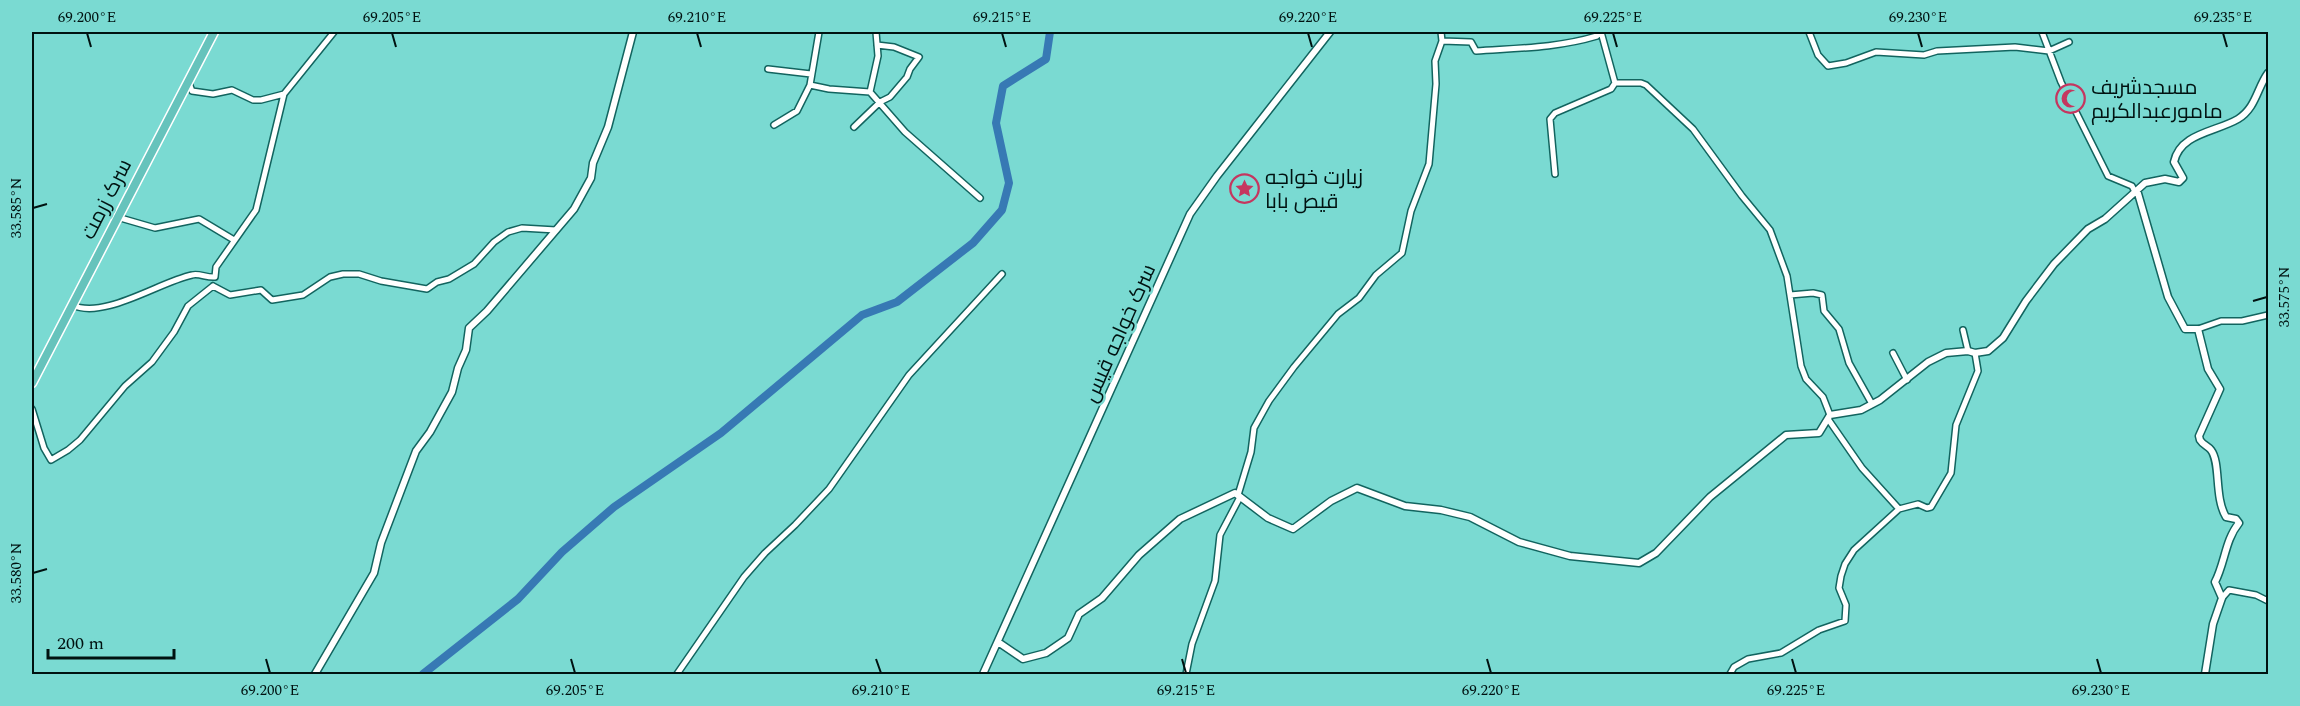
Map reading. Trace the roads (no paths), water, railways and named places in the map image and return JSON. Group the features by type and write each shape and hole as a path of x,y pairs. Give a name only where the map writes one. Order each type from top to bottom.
{"highway":[{"name":"سرک زرمت","path":"32,383 214,32"}],"street":[{"path":"213,286 216,267 256,210 283,96 334,32"},
{"path":"315,675 374,573 381,543 416,451 430,432 452,392 458,368 466,350 469,328 487,311 574,209 591,178 593,163 608,127 633,32"},
{"path":"774,125 797,111 810,85 819,32"},
{"path":"870,92 878,56 876,32"},
{"name":"سرک خواجه قیس","path":"983,675 1190,214 1330,32"},
{"path":"1186,675 1192,644 1215,581 1220,535 1239,496 1251,452 1254,428 1269,401 1338,314 1359,298 1376,275 1401,253 1411,212 1429,164 1436,84 1435,61 1442,41 1441,32"},
{"path":"1442,41 1471,42 1476,51 1527,49 1574,43 1597,36 1600,32"},
{"path":"1555,174 1550,119 1555,112 1611,89 1615,82 1600,32"},
{"path":"1809,32 1818,55 1828,66 1846,63 1876,52 1924,55 1937,51 2015,47 2049,51 2068,42"},
{"path":"2042,32 2061,82 2108,176 2132,186 2136,191 2173,307 2185,329 2198,329 2221,321 2242,321 2268,315"},
{"path":"854,127 880,102 890,97 907,77 919,57 894,47 877,45"},
{"path":"768,69 812,74"},
{"path":"998,642 1023,660 1047,653 1068,638 1079,614 1102,598 1139,555 1180,519 1235,492 1268,518 1293,529 1330,501 1357,488 1404,506 1441,510 1470,517 1519,542 1570,555 1639,563 1656,553 1710,497 1786,435 1819,433 1829,417 1860,410 1872,404 1940,355 1988,351 2003,338 2026,301 2054,264 2088,229 2105,219 2145,183 2158,179 2179,182 2183,178 2174,162 2175,155 2185,143 2236,120 2246,113 2254,103 2261,83 2268,73"},
{"path":"188,81 192,91 213,94 232,90 253,100 283,96"},
{"path":"1615,82 1646,85 1693,129 1770,230 1787,276 1800,366 1806,379 1823,397 1829,417 1862,468 1899,509"},
{"path":"810,85 870,92 905,132 980,198"},
{"path":"117,217 154,228 199,219 234,240"},
{"path":"213,286 230,295 261,290 272,300 303,295 330,277 359,274 381,281 427,289 474,264 494,242 508,232 522,228 556,230"},
{"path":"72,305 90,309 133,299 163,284 195,274 213,278"},
{"path":"677,675 744,577 829,489 909,375 1002,274"},
{"path":"32,409 44,448 51,460 56,458 80,440 125,386 152,362 174,332 189,306 213,286"},
{"path":"1790,294 1822,295 1824,310 1839,329 1848,363 1872,404"},
{"path":"2198,329 2208,369 2220,389 2199,436 2200,440 2210,449 2216,468 2222,509 2226,517 2236,519 2239,523 2232,532 2215,582 2222,598"},
{"path":"1730,675 1734,667 1748,659 1782,653 1819,630 1845,621 1846,605 1839,588 1845,564 1854,550 1899,509 1918,504 1930,507 1946,484 1952,468 1956,425 1978,371 1963,330"},
{"path":"1893,353 1907,380"},
{"path":"2205,675 2213,624 2222,598 2229,590 2256,595 2268,601"}],"waterway":[{"path":"423,674 518,599 562,552 614,507 721,433 862,315 897,302 973,243 1002,210 1009,183 996,123 1003,86 1046,59 1050,32"}],"place":[{"name":"مسجدشریف مامورعبدالکریم","path":"2070,99"},
{"name":"زیارت خواجه قیص بابا","path":"1244,189"}]}
